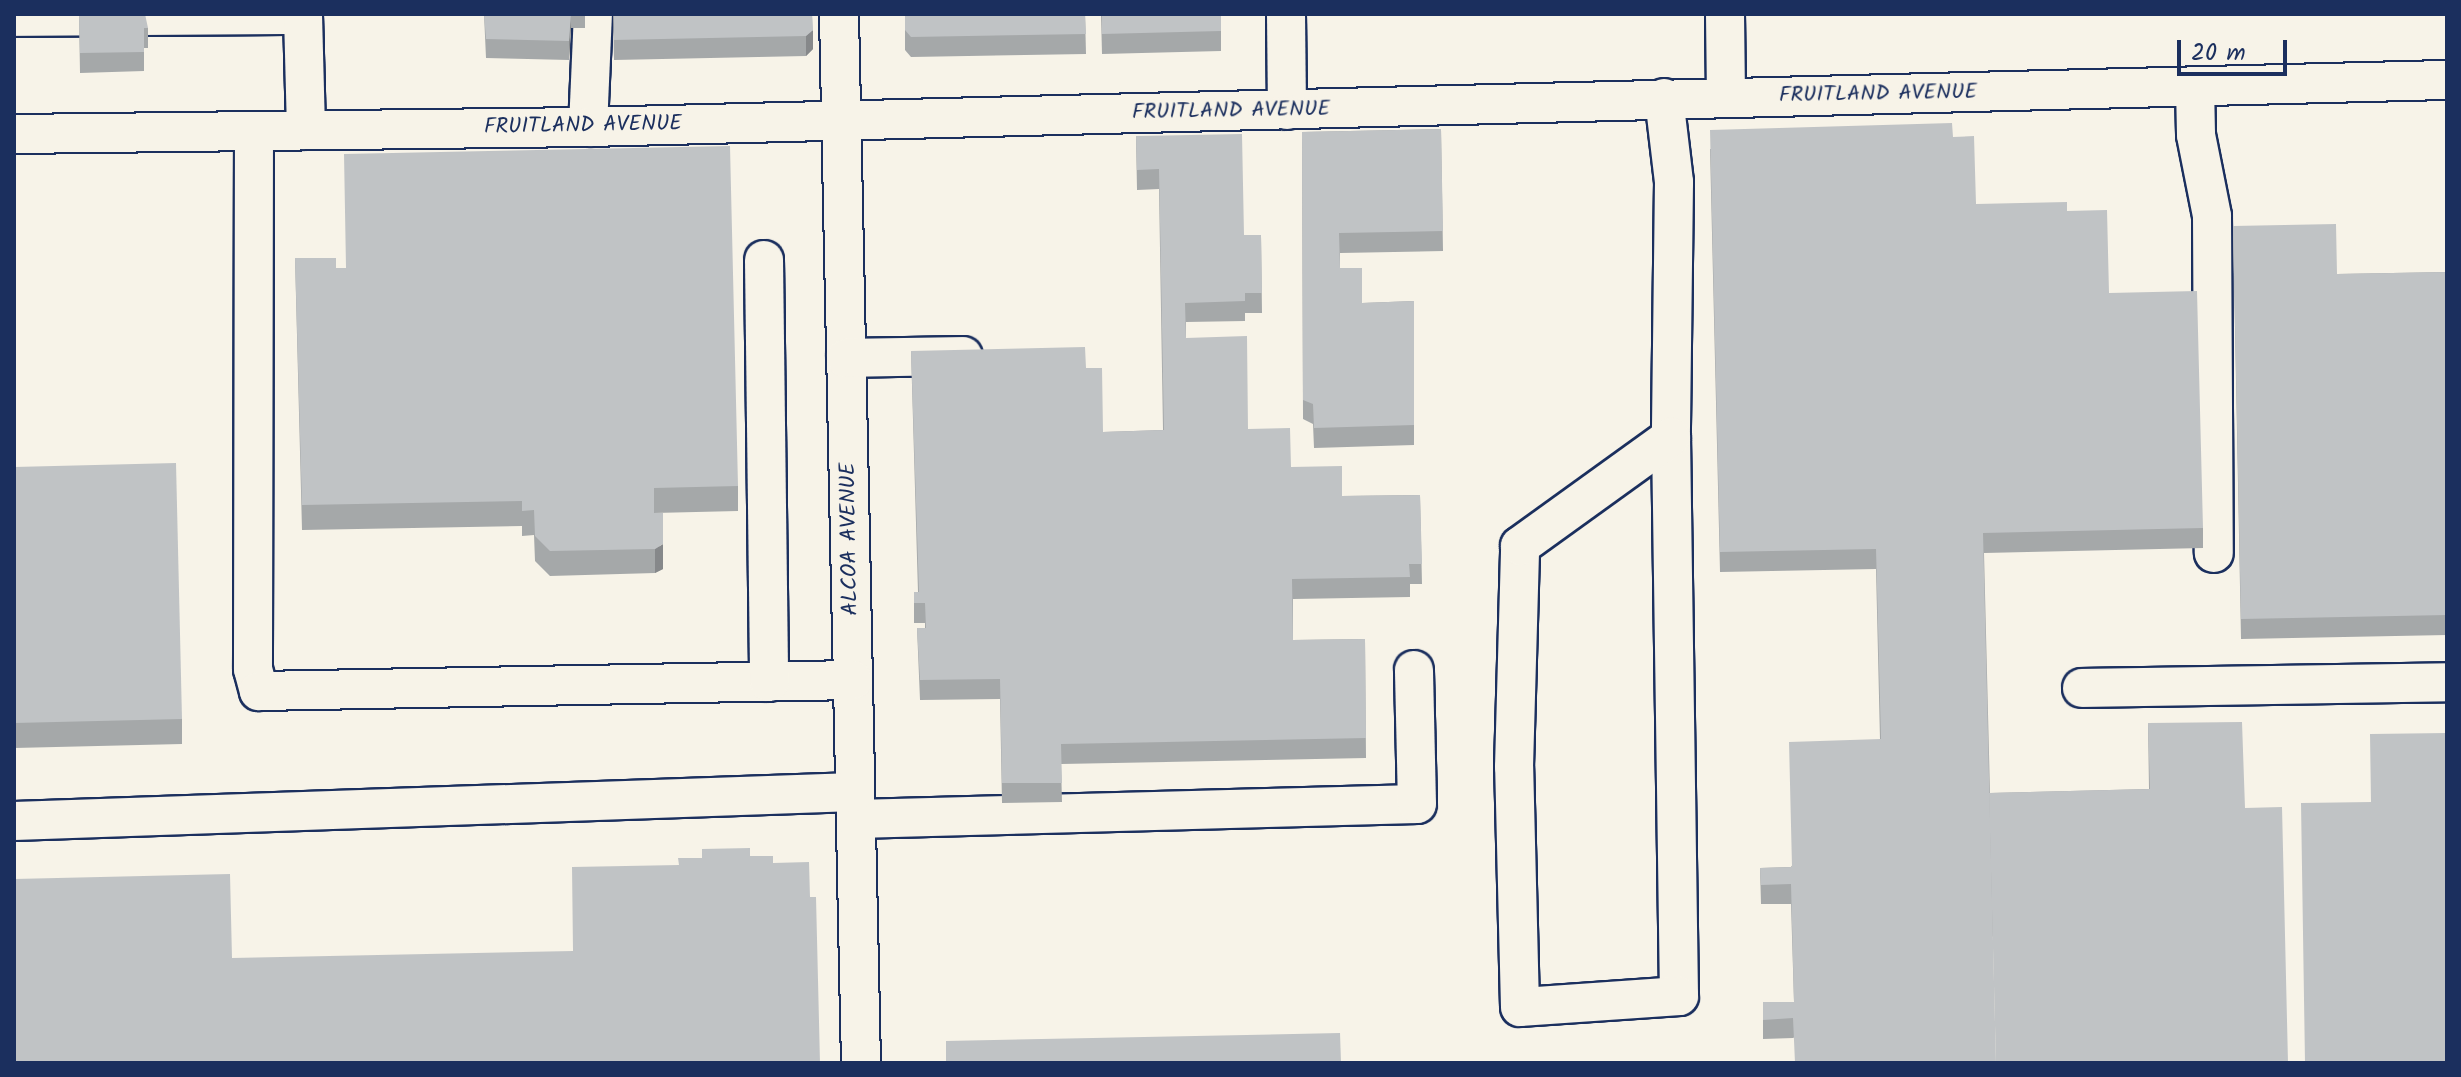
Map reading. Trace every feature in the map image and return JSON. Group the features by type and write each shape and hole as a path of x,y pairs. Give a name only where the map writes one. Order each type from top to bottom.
{"street":[{"path":"14,17 303,14 306,130"},
{"path":"588,127 593,14"},
{"name":"ALCOA AVENUE","path":"839,14 861,1063"},
{"path":"1286,14 1287,110"},
{"path":"1725,14 1726,98"},
{"name":"FRUITLAND AVENUE","path":"14,134 588,127 2447,80"},
{"path":"2195,86 2196,135 2212,216 2214,553"},
{"path":"1664,98 1674,182 1671,437 1679,996 1520,1007 1514,767 1520,546 1671,437"},
{"path":"254,131 253,669 259,691 853,680"},
{"path":"764,260 769,682"},
{"path":"846,358 997,356"},
{"path":"14,821 855,806 1417,804 1414,670"},
{"path":"2082,688 2447,682"}],"building":[{"path":"79,14 145,14 148,28 144,28 144,52 80,53"},
{"path":"484,14 571,14 569,41 486,39"},
{"path":"614,14 812,14 813,30 806,36 614,40"},
{"path":"905,14 1085,14 1086,34 911,37 905,30"},
{"path":"1102,14 1221,14 1221,31 1102,34"},
{"path":"1952,123 1953,137 1974,136 1976,204 2067,202 2067,211 2107,210 2109,293 2197,291 2203,528 1983,533 1996,1063 1795,1063 1793,1018 1763,1020 1763,1002 1794,1002 1791,884 1761,885 1760,868 1792,867 1789,742 1881,739 1876,549 1720,552 1710,130"},
{"path":"1441,129 1443,231 1339,233 1340,268 1362,268 1362,303 1414,301 1414,425 1314,428 1313,404 1303,400 1302,132"},
{"path":"1242,134 1244,235 1261,235 1262,293 1245,293 1245,301 1185,303 1186,338 1247,336 1248,429 1290,428 1291,467 1342,466 1342,496 1420,495 1422,564 1409,564 1410,577 1292,579 1293,640 1365,639 1366,738 1061,744 1062,783 1002,783 1000,679 920,680 917,628 926,628 925,603 914,603 914,592 919,592 911,351 1085,347 1086,368 1102,368 1103,432 1164,430 1159,169 1137,170 1136,136"},
{"path":"730,146 738,486 654,488 654,513 663,513 663,544 655,549 550,551 535,536 534,510 522,511 522,501 302,505 295,258 336,258 336,268 346,268 344,154"},
{"path":"2336,224 2337,274 2447,272 2447,615 2241,619 2233,226"},
{"path":"176,463 182,719 14,723 14,467"},
{"path":"2242,722 2245,808 2282,807 2288,1063 1996,1063 1989,793 2150,789 2148,723"},
{"path":"2447,733 2447,1063 2305,1063 2301,803 2371,802 2370,734"},
{"path":"750,848 750,856 773,856 773,863 809,862 810,897 816,897 820,1063 14,1063 14,879 230,874 232,958 573,951 572,867 679,865 678,858 702,858 702,849"},
{"path":"1340,1033 1341,1063 946,1063 946,1041"}]}
